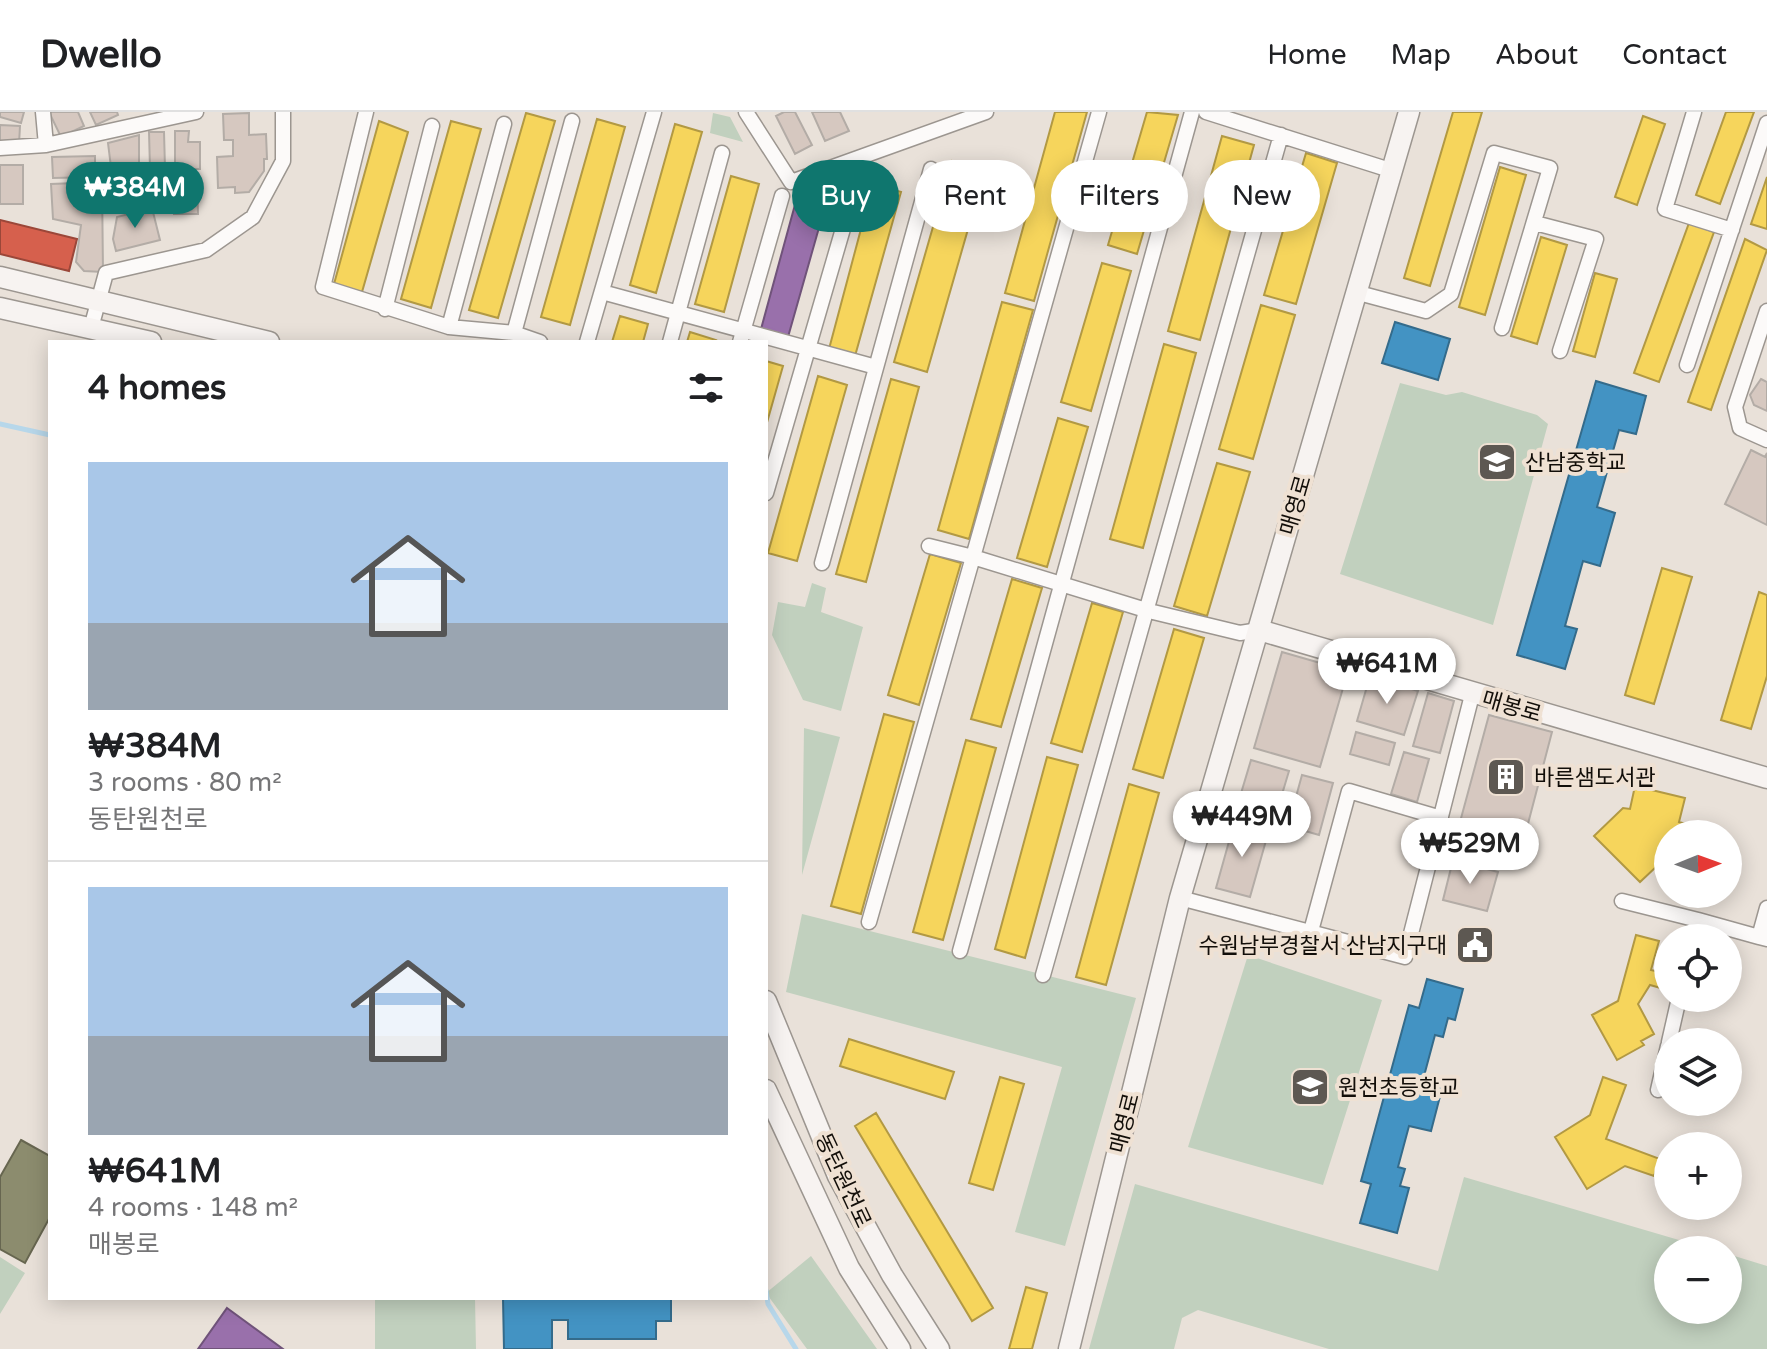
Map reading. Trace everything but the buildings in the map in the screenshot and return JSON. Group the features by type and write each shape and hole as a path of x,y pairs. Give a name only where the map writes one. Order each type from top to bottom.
{"street":[{"path":"43,112 46,145"},
{"path":"0,148 46,145 196,112"},
{"path":"91,328 106,273 206,250 253,217 283,161 283,112"},
{"path":"366,112 323,287 449,327 514,333 534,340"},
{"path":"588,340 654,112"},
{"path":"746,112 791,182 986,112"},
{"path":"869,922 1099,112"},
{"path":"960,951 1192,112"},
{"path":"1206,112 1390,170"},
{"name":"매영로","path":"1069,1349 1180,898 1409,112"},
{"path":"1694,112 1665,209 1732,230"},
{"path":"514,333 572,121"},
{"path":"1687,365 1767,123"},
{"path":"449,327 504,124"},
{"path":"385,309 432,126"},
{"path":"1043,975 1149,611 1281,135"},
{"path":"670,340 722,153"},
{"path":"1355,292 1426,311 1451,294 1494,153 1550,168 1502,328"},
{"path":"602,292 742,337 782,196"},
{"path":"1535,223 1596,239 1560,351"},
{"path":"822,563 915,227"},
{"path":"768,486 842,232"},
{"path":"0,277 261,340"},
{"path":"0,308 142,340"},
{"path":"1767,311 1763,336 1735,407 1740,428 1767,440"},
{"path":"768,343 876,367"},
{"path":"929,546 1149,611 1240,633 1259,630"},
{"name":"매봉로","path":"1259,630 1472,695 1767,778"},
{"path":"1180,898 1405,957 1472,695"},
{"path":"1311,931 1349,791 1441,818"},
{"path":"1622,901 1763,938 1767,908"},
{"path":"1697,924 1698,920"},
{"name":"동탄원천로","path":"768,1006 838,1176 939,1349"},
{"name":"동탄원천로","path":"768,1094 849,1268 900,1349"}],"green space":[{"path":"713,113 730,117 743,142 710,133"},
{"path":"1400,383 1446,395 1462,392 1537,415 1548,424 1493,625 1340,574"},
{"path":"812,583 826,588 821,612 863,627 841,711 803,700 772,635 778,602 805,607"},
{"path":"804,728 840,737 802,875"},
{"path":"802,914 1136,998 1065,1246 1015,1232 1062,1067 786,992"},
{"path":"1248,955 1382,1000 1323,1185 1188,1147"},
{"path":"1464,1177 1665,1236 1654,1236 1654,1324 1742,1324 1742,1258 1767,1266 1767,1349 1329,1349 1198,1310 1182,1318 1174,1349 1089,1349 1135,1184 1438,1271"},
{"path":"811,1256 877,1349 807,1349 768,1296 768,1291"},
{"path":"0,1257 25,1273 0,1314"},
{"path":"375,1300 475,1300 476,1349 375,1349"}],"waterway":[{"path":"0,424 48,435"},
{"path":"767,1300 796,1349"}],"place":[{"name":"산남중학교","path":"1497,462"},
{"name":"바른샘도서관","path":"1506,777"},
{"name":"수원남부경찰서 산남지구대","path":"1475,945"},
{"name":"원천초등학교","path":"1310,1087"}]}
